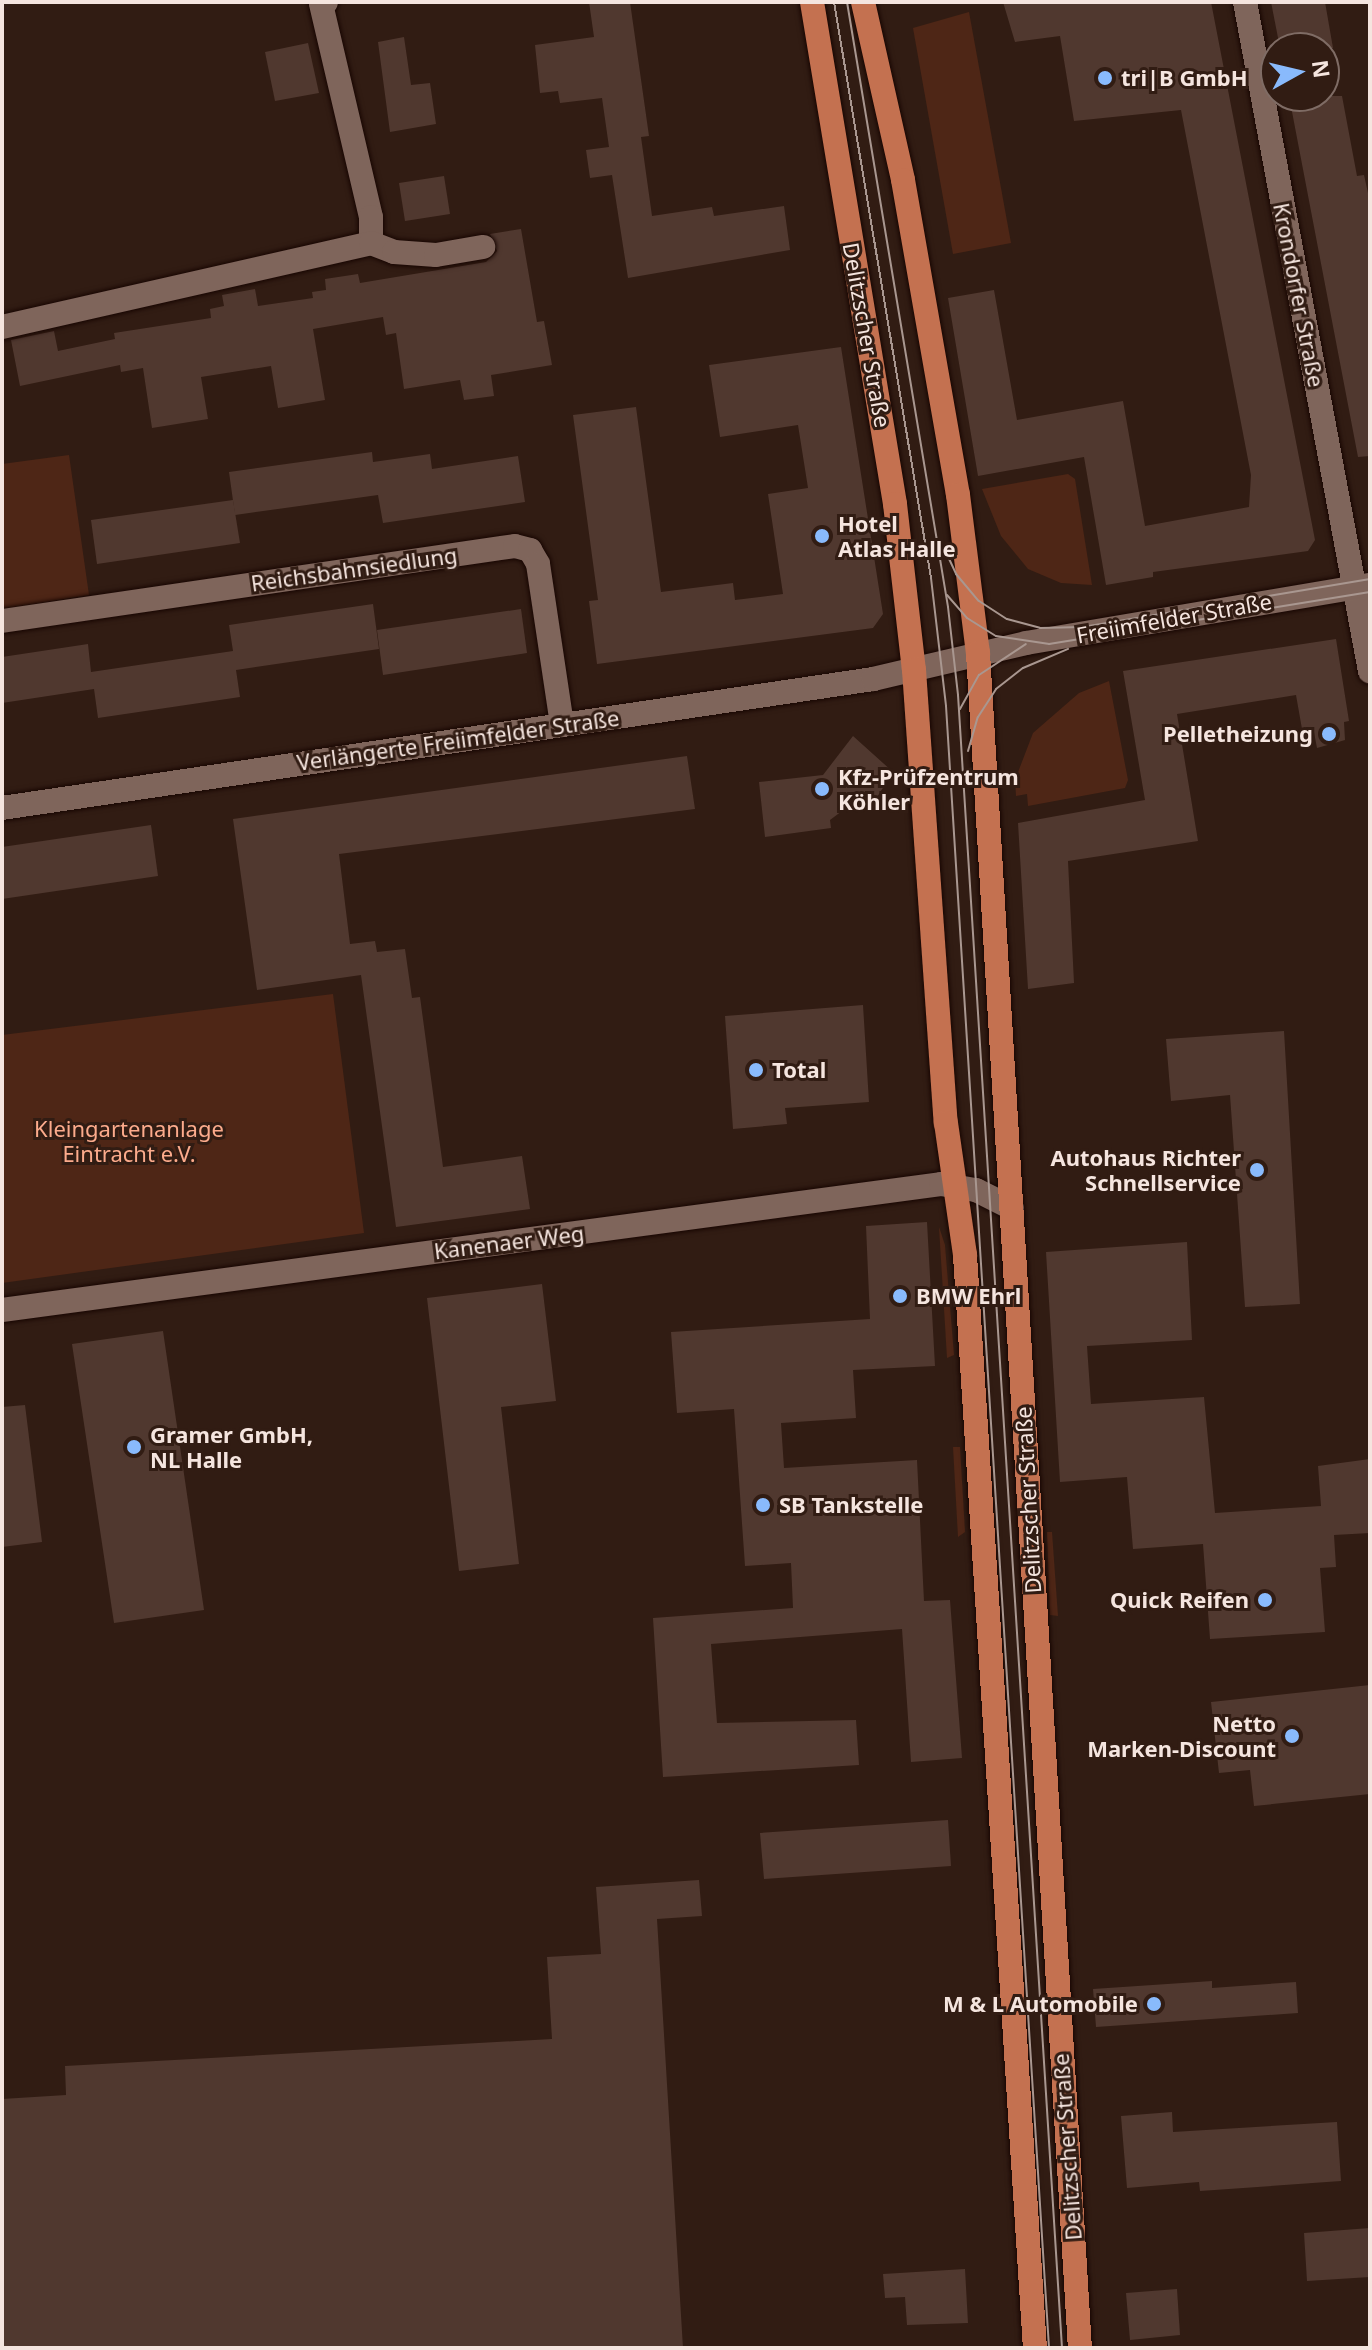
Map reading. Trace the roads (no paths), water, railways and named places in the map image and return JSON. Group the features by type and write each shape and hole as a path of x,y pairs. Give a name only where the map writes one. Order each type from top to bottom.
{"main road":[{"name":"Delitzscher Straße","path":"812,2 895,504 914,670 954,1185 965,1255 977,1416 1035,2348"},
{"name":"Delitzscher Straße","path":"863,2 903,180 958,495 978,653 1080,2348"}],"street":[{"name":"Krondorfer Straße","path":"1245,2 1362,586 1370,671"},
{"path":"324,3 371,217 371,243"},
{"path":"2,327 371,243 394,252 436,255 483,247"},
{"name":"Reichsbahnsiedlung","path":"2,621 515,546 530,550 538,564 562,725"},
{"name":"Freiimfelder Straße","path":"978,653 1362,586"},
{"path":"914,670 978,653"},
{"name":"Verlängerte Freiimfelder Straße","path":"2,808 914,670"},
{"name":"Kanenaer Weg","path":"2,1310 954,1185 976,1190 1012,1208"}],"tram line":[{"path":"834,2 931,578 946,706 1049,2348"},
{"path":"847,2 948,607 958,695 1062,2348"},
{"path":"944,548 956,574 979,601 1007,619 1040,628 1083,627 1370,579"},
{"path":"947,595 967,618 996,636 1049,644 1370,592"},
{"path":"960,709 979,675 1026,644"},
{"path":"968,751 978,717 996,689 1023,668 1068,649"}],"place":[{"name":"tri|B GmbH","path":"1105,78"},
{"name":"Hotel Atlas Halle","path":"822,536"},
{"name":"Pelletheizung","path":"1329,734"},
{"name":"Kfz-Prüfzentrum Köhler","path":"822,789"},
{"name":"Total","path":"756,1070"},
{"name":"Autohaus Richter Schnellservice","path":"1257,1170"},
{"name":"BMW Ehrl","path":"900,1296"},
{"name":"Gramer GmbH, NL Halle","path":"134,1447"},
{"name":"SB Tankstelle","path":"763,1505"},
{"name":"Quick Reifen","path":"1265,1600"},
{"name":"Netto Marken-Discount","path":"1292,1736"},
{"name":"M & L Automobile","path":"1154,2004"}],"park label":[{"name":"Kleingartenanlage Eintracht e.V.","path":"129,1140"}]}
